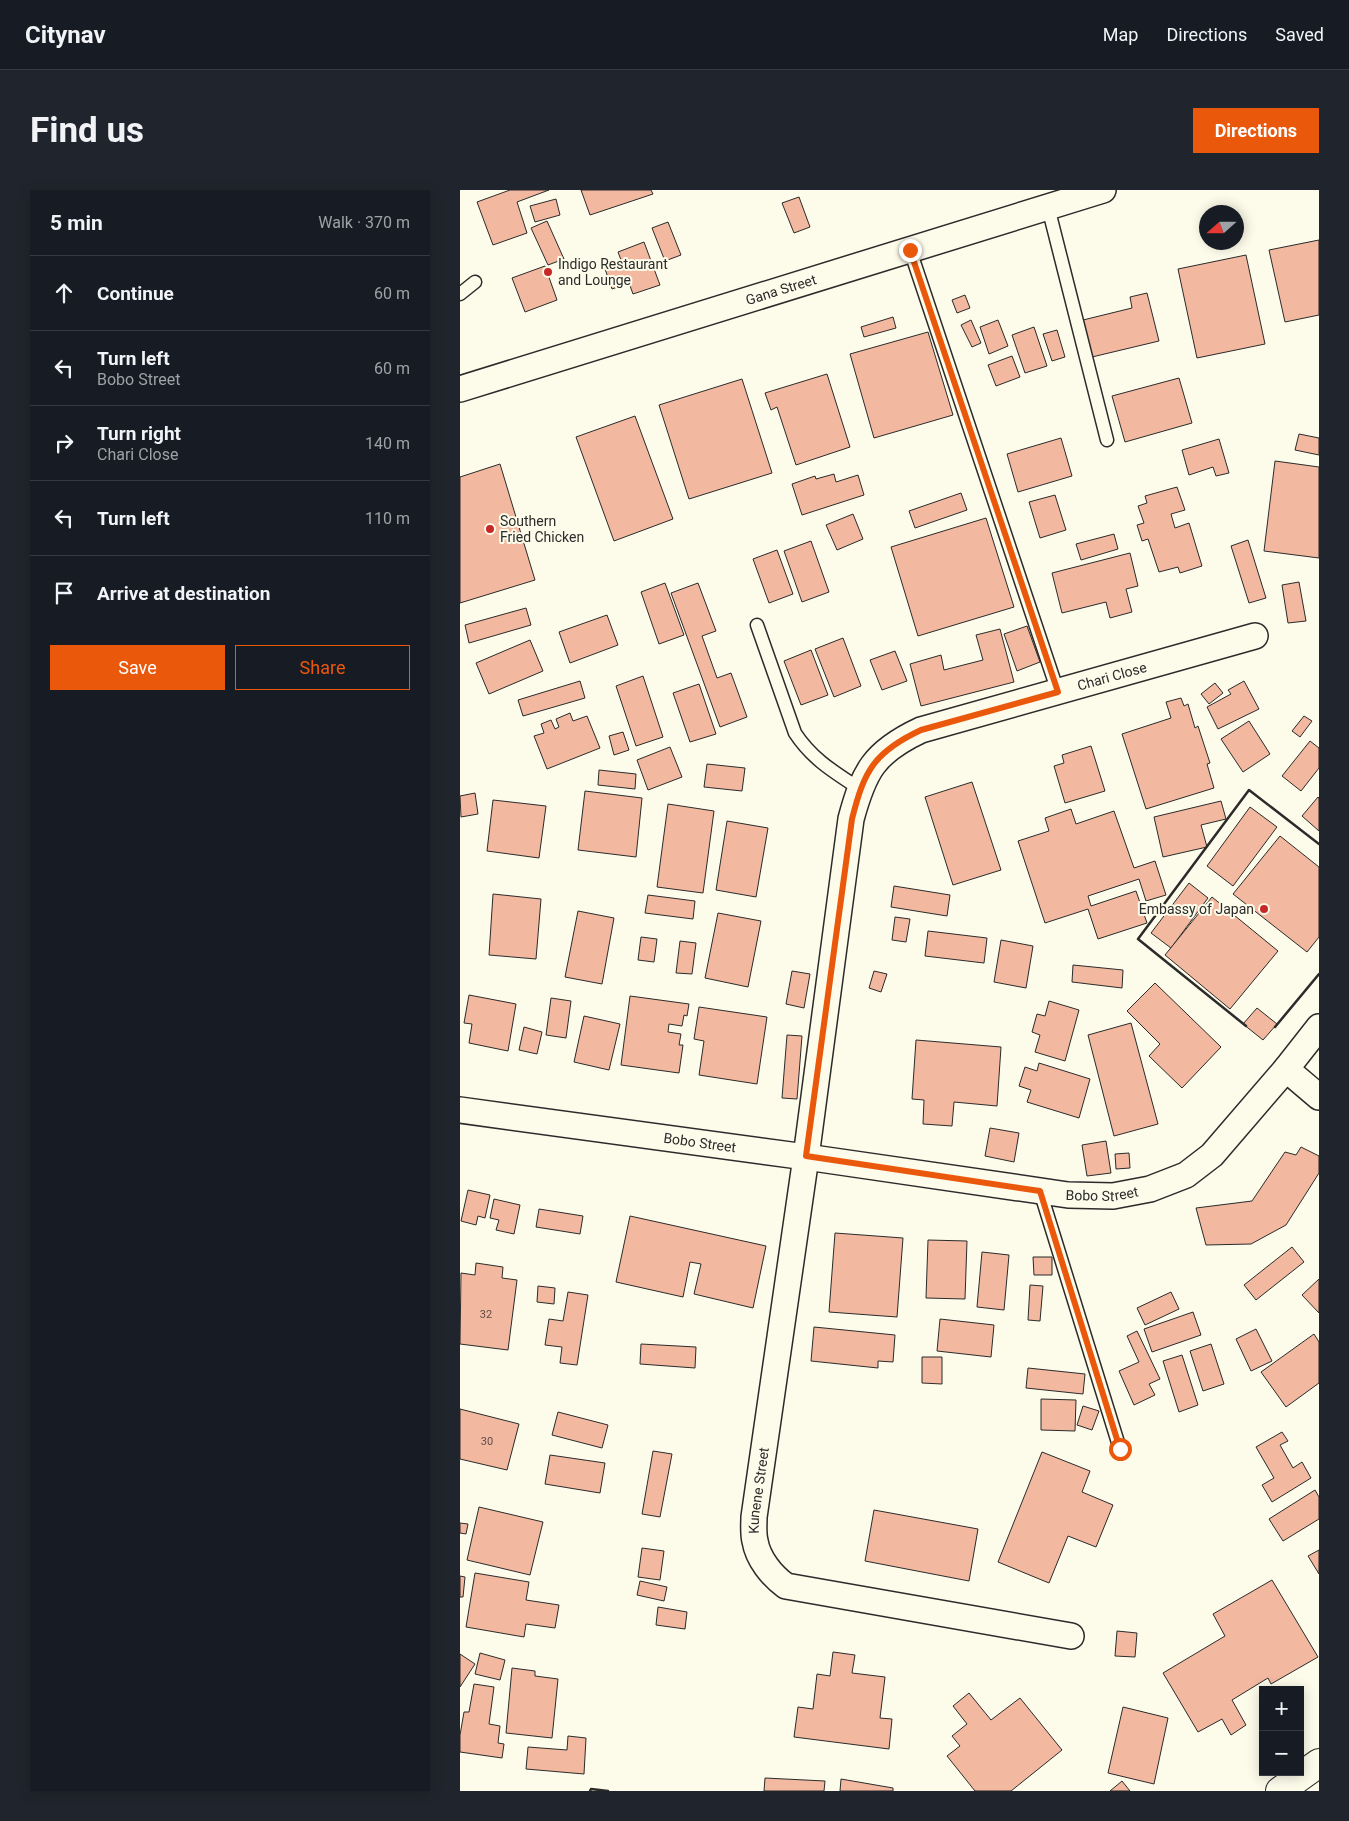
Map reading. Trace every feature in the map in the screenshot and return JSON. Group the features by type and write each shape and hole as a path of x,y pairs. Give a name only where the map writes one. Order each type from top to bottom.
{"main road":[{"path":"1280,1791 1319,1763"}],"street":[{"name":"Gana Street","path":"460,389 1103,190"},
{"name":"Chari Close","path":"806,1156 852,819 860,789 882,754 900,740 921,730 1255,636"},
{"name":"Bobo Street","path":"460,1110 806,1156 1068,1195 1113,1196 1150,1189 1186,1175 1212,1155 1286,1069 1319,1027"},
{"path":"1286,1069 1319,1098"},
{"name":"Kunene Street","path":"806,1156 754,1517 755,1542 763,1561 774,1577 786,1586 1071,1636"}],"lane":[{"path":"1048,207 1107,440"},
{"path":"910,250 1058,692"},
{"path":"460,294 475,282"},
{"path":"757,625 795,733 805,748 820,763 860,789"},
{"path":"1040,1191 1120,1449"}],"building":[{"path":"510,190 549,190 517,202 527,233 493,245 477,202"},
{"path":"581,190 651,190 653,194 590,215"},
{"path":"799,197 810,227 794,233 782,203"},
{"path":"556,199 560,215 535,222 530,206"},
{"path":"547,221 564,259 548,265 531,228"},
{"path":"668,222 681,255 665,261 652,228"},
{"path":"1319,240 1319,315 1285,322 1269,250"},
{"path":"644,242 660,285 633,294 629,283 612,289 604,266 621,260 618,252"},
{"path":"1246,255 1265,344 1197,358 1178,269"},
{"path":"545,266 557,300 525,312 512,278"},
{"path":"1147,293 1159,341 1092,357 1083,320 1132,308 1130,297"},
{"path":"965,295 970,308 957,313 952,300"},
{"path":"893,317 896,328 864,337 861,327"},
{"path":"971,320 981,343 972,347 961,325"},
{"path":"998,320 1008,346 989,354 980,327"},
{"path":"1034,327 1047,366 1025,373 1012,335"},
{"path":"1057,330 1065,357 1052,361 1043,334"},
{"path":"928,332 953,415 874,438 850,354"},
{"path":"1012,356 1020,377 996,386 988,365"},
{"path":"827,374 850,447 796,465 777,407 771,410 765,393"},
{"path":"1179,378 1192,423 1125,442 1112,396"},
{"path":"742,379 772,473 689,499 659,405"},
{"path":"635,416 673,519 614,541 576,437"},
{"path":"1299,434 1319,438 1319,455 1295,450"},
{"path":"1061,438 1072,476 1018,492 1007,454"},
{"path":"1219,439 1229,473 1216,476 1213,467 1189,475 1182,450"},
{"path":"1275,461 1319,467 1319,558 1264,551"},
{"name":"Southern Fried Chicken","path":"500,464 535,580 460,603 460,477"},
{"path":"834,474 836,482 858,475 864,495 802,515 792,484 815,476 816,479"},
{"path":"1177,487 1185,510 1171,514 1175,528 1189,523 1202,566 1180,573 1178,567 1159,572 1148,539 1142,541 1137,525 1144,523 1138,506 1147,503 1145,496"},
{"path":"961,493 967,510 915,528 909,511"},
{"path":"1055,495 1066,530 1040,538 1029,502"},
{"path":"853,514 863,539 837,550 826,525"},
{"path":"986,518 1014,607 918,636 891,547"},
{"path":"1114,534 1118,549 1081,560 1076,544"},
{"path":"1248,540 1266,598 1249,603 1231,546"},
{"path":"811,541 829,592 802,602 784,551"},
{"path":"777,550 793,594 769,603 753,559"},
{"path":"1130,553 1138,586 1126,589 1132,612 1110,618 1106,602 1062,613 1052,573"},
{"path":"1299,582 1306,621 1288,623 1282,585"},
{"path":"665,583 684,635 659,644 641,592"},
{"path":"698,583 716,631 702,636 717,678 731,673 747,717 720,727 671,593"},
{"path":"526,608 531,625 469,643 465,625"},
{"path":"607,615 618,645 570,663 559,632"},
{"path":"1027,626 1040,662 1017,671 1004,634"},
{"path":"1000,629 1014,682 921,706 910,664 941,655 944,670 983,660 976,635"},
{"path":"843,638 861,686 834,697 815,649"},
{"path":"530,640 543,671 489,694 476,663"},
{"path":"811,650 828,695 801,705 784,661"},
{"path":"895,651 907,681 882,690 870,660"},
{"path":"643,676 663,737 636,746 616,686"},
{"path":"580,681 585,698 523,716 518,700"},
{"path":"1244,681 1259,709 1218,729 1207,707 1231,694 1228,690"},
{"path":"1215,683 1223,693 1209,704 1201,694"},
{"path":"699,684 716,734 690,742 673,693"},
{"path":"1181,698 1184,706 1188,704 1195,728 1198,726 1210,763 1207,764 1214,788 1146,809 1122,734 1171,718 1166,702"},
{"path":"570,713 573,721 587,716 600,748 547,769 534,736 544,733 541,724 551,720 555,729 559,727 556,719"},
{"path":"1304,716 1312,721 1300,737 1292,731"},
{"path":"1249,721 1270,754 1243,772 1221,739"},
{"path":"623,732 629,750 614,755 609,736"},
{"path":"1310,741 1319,748 1319,768 1301,791 1282,776"},
{"path":"1091,746 1105,791 1065,803 1054,766 1064,763 1062,755"},
{"path":"670,747 682,777 648,790 637,760"},
{"path":"707,764 745,768 742,791 704,787"},
{"path":"599,770 636,774 635,789 598,785"},
{"path":"972,782 1001,870 953,885 925,797"},
{"path":"585,791 642,798 636,857 578,850"},
{"path":"475,793 478,814 461,817 460,796"},
{"path":"1319,798 1319,831 1302,816"},
{"path":"493,800 546,806 539,858 487,851"},
{"path":"1221,801 1226,819 1201,825 1207,847 1163,857 1154,817"},
{"path":"668,804 714,811 703,893 657,887"},
{"path":"1250,807 1277,827 1233,886 1207,866"},
{"path":"1071,809 1076,824 1114,811 1134,868 1155,861 1166,895 1146,901 1139,879 1088,896 1091,906 1136,891 1147,923 1098,939 1088,909 1045,923 1018,841 1049,831 1045,818"},
{"path":"727,821 768,828 756,897 716,890"},
{"path":"1280,836 1319,867 1319,937 1307,952 1233,894"},
{"path":"1189,883 1208,898 1171,948 1151,933"},
{"path":"894,886 950,895 947,916 891,907"},
{"path":"493,894 541,899 536,959 489,955"},
{"path":"648,895 695,901 693,919 645,913"},
{"path":"1212,897 1278,951 1230,1009 1165,955"},
{"path":"578,911 614,918 602,984 565,977"},
{"path":"718,913 761,921 748,987 705,978"},
{"path":"895,917 910,919 906,942 892,940"},
{"path":"928,931 987,938 984,963 925,956"},
{"path":"641,937 657,939 654,962 638,960"},
{"path":"1001,940 1033,946 1026,988 994,982"},
{"path":"680,941 696,943 692,974 676,973"},
{"path":"1073,965 1123,970 1122,988 1072,982"},
{"path":"792,971 810,974 804,1008 786,1004"},
{"path":"874,971 887,974 881,992 869,988"},
{"path":"1155,983 1221,1047 1182,1088 1149,1056 1160,1044 1127,1011"},
{"path":"469,995 516,1004 508,1051 469,1043 472,1024 464,1023"},
{"path":"630,996 689,1004 687,1016 684,1015 682,1026 669,1024 668,1032 681,1034 679,1045 683,1045 679,1073 621,1065"},
{"path":"551,998 571,1001 566,1038 546,1035"},
{"path":"1049,1001 1079,1010 1065,1061 1035,1052 1040,1035 1032,1032 1037,1014 1045,1016"},
{"path":"699,1007 767,1017 757,1084 699,1075 704,1041 694,1039"},
{"path":"1257,1008 1277,1024 1263,1040 1243,1024"},
{"path":"584,1016 620,1024 609,1070 574,1062"},
{"path":"1131,1023 1158,1124 1114,1136 1088,1035"},
{"path":"524,1027 542,1032 537,1054 519,1050"},
{"path":"787,1035 802,1036 797,1099 782,1098"},
{"path":"916,1040 1001,1047 997,1106 954,1102 952,1126 923,1124 924,1100 912,1099"},
{"path":"1039,1063 1090,1079 1079,1118 1027,1102 1031,1090 1019,1086 1025,1067 1037,1071"},
{"path":"990,1128 1019,1133 1014,1162 985,1156"},
{"path":"1106,1141 1111,1173 1087,1176 1082,1145"},
{"path":"1301,1147 1319,1156 1319,1173 1286,1225 1251,1244 1206,1245 1196,1208 1252,1201 1285,1152 1296,1155"},
{"path":"1129,1153 1130,1168 1116,1169 1115,1154"},
{"path":"468,1190 490,1195 485,1218 478,1216 476,1225 461,1221"},
{"path":"494,1199 520,1205 514,1234 496,1230 499,1220 490,1218"},
{"path":"539,1209 583,1216 580,1234 536,1227"},
{"path":"630,1216 766,1246 753,1308 694,1294 701,1264 690,1262 683,1297 616,1282"},
{"path":"835,1233 903,1238 897,1317 829,1312"},
{"path":"928,1240 967,1241 965,1299 926,1298"},
{"path":"1292,1247 1304,1262 1256,1300 1244,1285"},
{"path":"982,1252 1009,1255 1004,1310 977,1307"},
{"path":"1033,1257 1052,1257 1052,1275 1034,1275"},
{"path":"476,1263 503,1267 502,1278 517,1280 508,1350 460,1344 461,1273 475,1275"},
{"path":"1319,1279 1319,1313 1302,1295"},
{"path":"1030,1285 1043,1286 1040,1321 1028,1320"},
{"path":"538,1286 555,1288 554,1304 537,1302"},
{"path":"568,1292 588,1295 577,1365 560,1363 562,1347 545,1345 549,1319 563,1321"},
{"path":"1171,1292 1179,1309 1145,1325 1137,1308"},
{"path":"1193,1312 1201,1335 1152,1352 1144,1329"},
{"path":"940,1319 994,1325 991,1357 937,1351"},
{"path":"814,1327 895,1335 893,1362 878,1361 878,1368 811,1361"},
{"path":"1256,1329 1272,1361 1251,1371 1236,1339"},
{"path":"1137,1331 1160,1379 1149,1384 1155,1395 1134,1405 1119,1371 1139,1362 1127,1336"},
{"path":"1314,1334 1319,1342 1319,1383 1286,1407 1261,1372"},
{"path":"641,1344 696,1347 695,1368 640,1364"},
{"path":"1211,1344 1224,1384 1203,1391 1190,1351"},
{"path":"1182,1355 1198,1405 1179,1412 1163,1361"},
{"path":"922,1357 942,1357 942,1384 922,1383"},
{"path":"1028,1368 1085,1374 1083,1394 1026,1388"},
{"path":"1041,1399 1076,1400 1075,1431 1041,1430"},
{"path":"1083,1406 1099,1411 1092,1430 1077,1425"},
{"path":"460,1409 519,1424 507,1470 460,1459"},
{"path":"558,1412 608,1425 602,1448 552,1435"},
{"path":"1282,1432 1288,1441 1280,1445 1293,1468 1302,1462 1311,1478 1272,1502 1262,1485 1274,1478 1256,1447"},
{"path":"653,1451 672,1454 660,1517 642,1514"},
{"path":"1042,1452 1090,1471 1082,1492 1113,1505 1096,1547 1068,1536 1049,1583 998,1562"},
{"path":"550,1455 605,1463 600,1493 545,1484"},
{"path":"1315,1490 1319,1497 1319,1519 1283,1541 1269,1519"},
{"path":"479,1507 543,1522 530,1575 467,1560"},
{"path":"874,1510 978,1529 969,1581 865,1561"},
{"path":"460,1523 468,1524 466,1534 460,1533"},
{"path":"642,1548 664,1551 660,1580 638,1577"},
{"path":"1319,1550 1319,1574 1308,1556"},
{"path":"475,1573 529,1582 526,1600 559,1605 555,1628 526,1624 524,1637 466,1627"},
{"path":"460,1576 465,1577 463,1597 460,1597"},
{"path":"1272,1580 1318,1657 1271,1684 1268,1678 1232,1700 1246,1725 1231,1735 1222,1719 1198,1732 1163,1673 1225,1636 1213,1614"},
{"path":"640,1581 667,1587 664,1601 637,1595"},
{"path":"658,1607 687,1612 685,1629 656,1625"},
{"path":"1117,1631 1137,1633 1135,1657 1115,1656"},
{"path":"833,1652 855,1655 852,1673 885,1677 880,1718 892,1719 889,1749 794,1737 798,1707 813,1709 817,1674 830,1676"},
{"path":"480,1653 505,1660 500,1680 475,1674"},
{"path":"460,1654 475,1664 460,1687"},
{"path":"512,1668 535,1671 535,1676 558,1679 552,1738 506,1733"},
{"path":"474,1684 494,1687 489,1724 500,1726 498,1743 504,1744 502,1758 460,1752 460,1735 464,1712 469,1712"},
{"path":"969,1693 991,1720 1020,1698 1062,1750 1011,1791 975,1791 947,1756 960,1746 952,1736 967,1724 953,1706"},
{"path":"1123,1707 1168,1718 1154,1784 1108,1773"},
{"path":"568,1736 586,1738 584,1774 526,1769 528,1747 567,1750"},
{"path":"765,1778 825,1781 824,1791 764,1791"},
{"path":"841,1779 893,1788 893,1791 840,1791"},
{"path":"1122,1781 1130,1791 1110,1791"}],"wall":[{"path":"1246,1026 1138,939 1249,790 1319,844"},
{"path":"1275,1027 1319,974"},
{"path":"590,1791 591,1789 608,1791"}],"place":[{"name":"Indigo Restaurant and Lounge","path":"548,272"},
{"name":"Southern Fried Chicken","path":"490,529"},
{"name":"Embassy of Japan","path":"1264,909"}],"route":[{"path":"910,250 1058,692 921,730 900,740 882,754 869,772 860,789 852,819 806,1156 1040,1191 1120,1449"}]}
